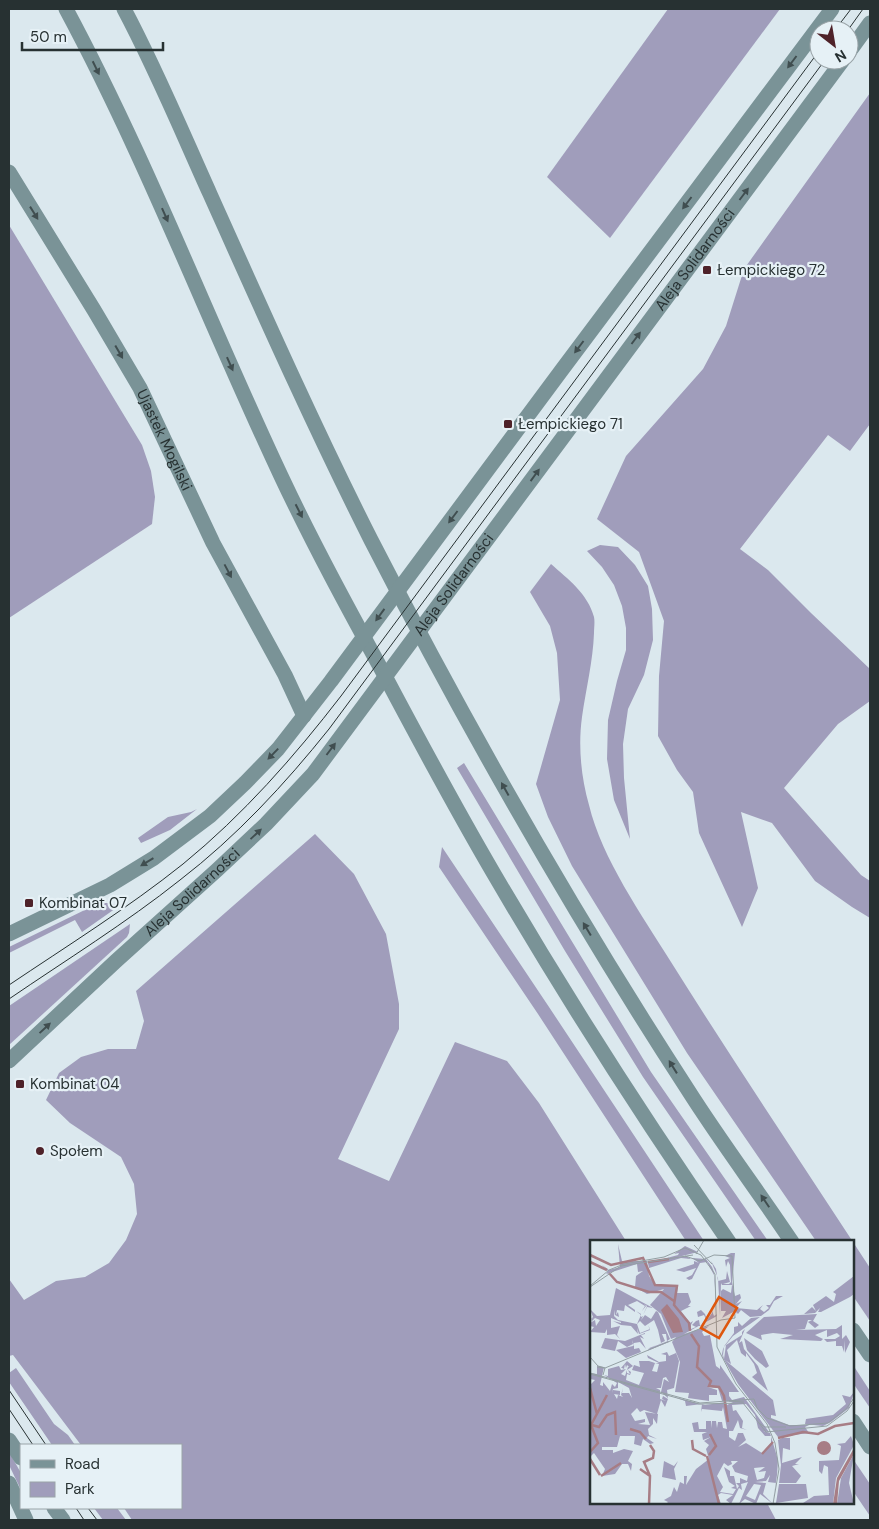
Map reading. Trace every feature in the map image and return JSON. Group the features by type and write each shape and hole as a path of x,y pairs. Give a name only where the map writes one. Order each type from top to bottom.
{"street":[{"path":"66,9 110,96 282,478 343,599 404,713 494,874 555,974 618,1076 728,1240"},
{"path":"124,9 162,86 318,430 371,539 482,748 545,860 617,978 690,1092 791,1240"},
{"path":"9,934 110,885 154,858 210,816 278,749 332,680 832,9"},
{"path":"859,39 870,24"},
{"name":"Aleja Solidarności","path":"9,1061 266,824 313,774 836,70"},
{"name":"Ujastek Mogilski","path":"9,172 140,388 213,543 285,675 304,716"},
{"path":"854,1331 870,1355"},
{"path":"854,1423 870,1447"},
{"path":"9,1440 20,1456"},
{"path":"9,1483 20,1507"},
{"path":"55,1509 63,1520"}],"green space":[{"path":"668,9 780,9 610,238 547,177"},
{"path":"870,93 870,424 850,451 828,435 740,549 768,570 870,669 870,701 838,724 784,788 861,875 870,881 870,918 815,881 772,823 741,812 758,888 742,927 699,833 693,792 677,770 658,736 659,676 664,621 639,552 597,519 626,456 703,369 726,326 744,269"},
{"path":"9,225 142,445 151,471 155,497 152,524 9,618"},
{"path":"600,545 618,547 635,565 648,586 652,609 653,640 644,675 628,709 623,744 624,778 630,839 614,800 607,759 608,720 626,650 626,628 622,606 614,585 602,567 587,551"},
{"path":"551,564 582,594 594,617 591,664 582,717 580,750 586,794 603,846 624,886 648,925 738,1067 852,1240 815,1240 687,1053 572,866 548,817 536,784 560,700 557,653 550,626 530,592"},
{"path":"464,763 651,1072 767,1240 755,1240 643,1077 565,951 457,768"},
{"path":"197,809 170,830 141,843 138,838 168,817"},
{"path":"315,834 354,874 386,934 399,1004 399,1029 338,1159 389,1181 455,1042 507,1061 539,1103 625,1240 590,1240 590,1504 768,1504 776,1520 132,1520 125,1509 182,1509 182,1444 80,1444 13,1355 9,1356 9,1279 24,1300 56,1281 85,1277 109,1263 126,1240 137,1214 134,1184 121,1157 70,1123 46,1100 59,1073 81,1057 108,1049 136,1049 144,1021 136,991"},
{"path":"442,847 703,1240 685,1240 538,1014 439,867"},
{"path":"103,903 119,906 82,932 75,920 9,953 9,947 97,904"},
{"path":"130,924 127,937 9,1045 9,1006"},
{"path":"854,1244 870,1268 870,1321 854,1297"},
{"path":"854,1367 870,1391 870,1408 854,1384"},
{"path":"16,1368 54,1424 68,1435 74,1444 51,1444 9,1382 9,1373"},
{"path":"9,1452 20,1471 20,1488 9,1465"},
{"path":"854,1460 870,1484 870,1516 854,1492"},
{"path":"95,1509 118,1509 126,1520 103,1520"}],"tram line":[{"path":"843,20 851,9"},
{"path":"855,20 863,9"},
{"path":"9,985 119,911 183,864 226,826 286,763 341,696 809,64"},
{"path":"9,999 117,926 180,880 240,828 295,770 329,729 818,70"},
{"path":"9,1390 45,1444"},
{"path":"9,1409 32,1444"},
{"path":"77,1509 84,1520"},
{"path":"89,1509 97,1520"}],"place":[{"name":"Łempickiego 72","path":"707,270"},
{"name":"Łempickiego 71","path":"508,424"},
{"name":"Kombinat 07","path":"29,903"},
{"name":"Kombinat 04","path":"20,1084"},
{"name":"Społem","path":"40,1151"}]}
